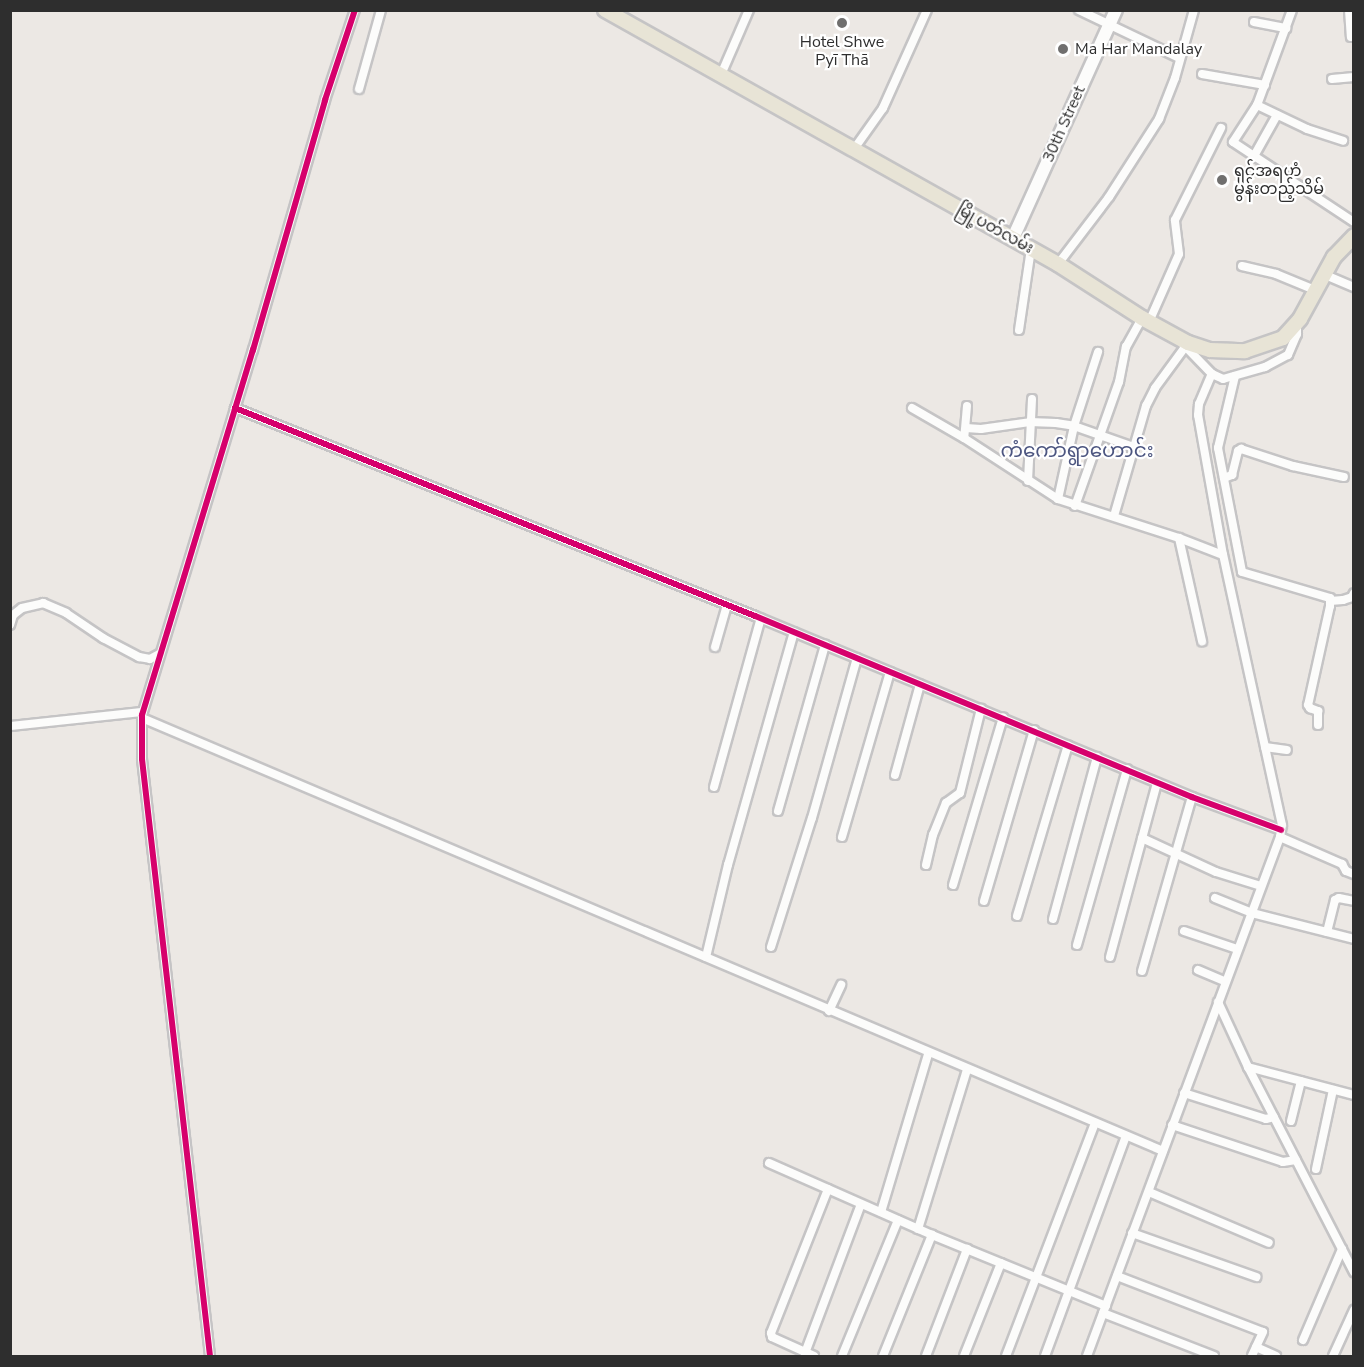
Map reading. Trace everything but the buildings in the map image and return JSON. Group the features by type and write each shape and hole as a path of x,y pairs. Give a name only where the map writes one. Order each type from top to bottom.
{"main road":[{"name":"မြို့ပတ်လမ်း","path":"604,10 720,77 1013,238 1146,320 1175,336 1210,350 1236,352 1273,343 1283,338 1297,322 1323,274 1353,236"},
{"name":"30th Street","path":"1013,238 1116,10"}],"street":[{"path":"210,1356 142,759 142,715 325,100 355,10"},
{"path":"359,89 381,10"},
{"path":"720,77 749,10"},
{"path":"854,149 883,108 927,10"},
{"path":"1079,10 1179,58"},
{"path":"1058,264 1083,235 1132,165 1159,119 1175,78 1194,10"},
{"path":"1292,10 1257,105 1233,142 1353,222"},
{"path":"1349,10 1351,37"},
{"path":"1254,22 1286,28"},
{"path":"1202,74 1264,85"},
{"path":"1332,79 1353,77"},
{"path":"1257,105 1307,129 1343,141"},
{"path":"1254,156 1277,115"},
{"path":"1075,506 1119,382 1126,347 1146,320 1179,254 1175,220 1221,128"},
{"path":"1019,330 1031,249"},
{"path":"1242,266 1276,274 1315,290"},
{"path":"1323,274 1353,286"},
{"path":"1175,336 1212,374 1223,379 1265,368 1288,354 1297,334 1297,322"},
{"path":"1114,516 1146,406 1155,387 1185,347"},
{"path":"1058,499 1074,426 1098,351"},
{"path":"1090,1355 1132,1233 1280,833 1277,795 1223,555 1198,415 1199,404 1212,374"},
{"path":"1235,376 1218,448 1242,572 1325,595 1330,601"},
{"path":"1028,481 1032,399"},
{"path":"964,438 967,406"},
{"path":"235,408 761,618 1097,758 1127,768 1157,783 1280,833 1342,864 1346,871 1353,874"},
{"path":"912,408 964,438 1058,499 1179,538 1223,555"},
{"path":"966,428 981,429 1030,422 1074,426 1134,447"},
{"path":"1224,478 1232,475 1238,451 1241,449 1293,466 1344,477"},
{"path":"1179,538 1202,641"},
{"path":"1330,601 1352,597 1353,593"},
{"path":"1318,725 1318,711 1308,705 1330,601"},
{"path":"10,625 13,615 22,608 43,603 66,613 103,638 139,657 150,659 159,654"},
{"path":"715,647 727,605"},
{"path":"714,787 761,618"},
{"path":"706,957 728,865 794,632"},
{"path":"778,811 825,645"},
{"path":"771,947 812,818 857,658"},
{"path":"842,837 890,672"},
{"path":"895,775 920,684"},
{"path":"926,865 933,835 946,803 960,793 981,709"},
{"path":"10,726 142,715 445,849 1162,1151"},
{"path":"953,885 1003,717"},
{"path":"984,901 1034,730"},
{"path":"1017,916 1068,745"},
{"path":"1265,747 1287,750"},
{"path":"1053,919 1097,758"},
{"path":"1077,945 1127,768"},
{"path":"1110,957 1157,783"},
{"path":"1142,971 1192,797"},
{"path":"1142,838 1216,872 1261,886"},
{"path":"1215,898 1252,913 1353,939"},
{"path":"1327,932 1335,900 1339,898 1353,902"},
{"path":"1184,931 1237,949"},
{"path":"1197,970 1224,981"},
{"path":"829,1011 841,985"},
{"path":"1218,1002 1248,1067 1353,1272"},
{"path":"881,1212 928,1054"},
{"path":"1248,1067 1353,1095"},
{"path":"918,1229 967,1070"},
{"path":"1291,1121 1301,1081"},
{"path":"1316,1168 1333,1090"},
{"path":"1184,1093 1266,1119 1274,1117"},
{"path":"1006,1356 1095,1123"},
{"path":"1172,1125 1283,1162 1296,1160"},
{"path":"1045,1356 1126,1136"},
{"path":"769,1163 932,1235 1070,1291 1105,1309 1215,1356"},
{"path":"814,1356 772,1336 772,1328 828,1190"},
{"path":"1149,1192 1269,1243"},
{"path":"805,1353 861,1204"},
{"path":"842,1356 898,1220"},
{"path":"1132,1233 1256,1276"},
{"path":"883,1356 932,1235"},
{"path":"926,1356 968,1249"},
{"path":"1303,1340 1342,1249"},
{"path":"964,1356 1001,1263"},
{"path":"1117,1276 1263,1332 1252,1356"},
{"path":"1333,1356 1353,1310"},
{"path":"1256,1347 1276,1356"}],"cycle path":[{"path":"210,1356 142,759 142,715 253,350 325,100 355,10"},
{"path":"235,408 755,616 1192,797 1281,830"}],"place":[{"name":"Hotel Shwe Pyī Thā","path":"842,23"},
{"name":"Ma Har Mandalay","path":"1063,49"},
{"name":"ရှင်အရဟံ မွန်းတည့်သိမ်","path":"1222,180"}],"district":[{"name":"ကံကော်ရွာဟောင်း","path":"1077,450"}]}
